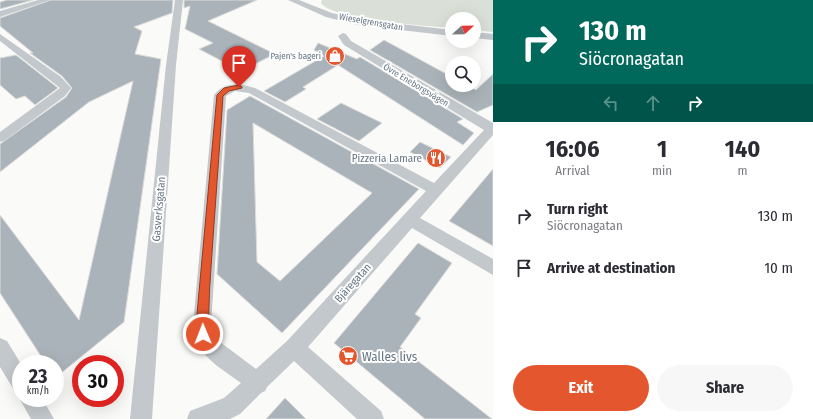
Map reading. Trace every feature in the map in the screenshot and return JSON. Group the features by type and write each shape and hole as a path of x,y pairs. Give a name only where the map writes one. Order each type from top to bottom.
{"street":[{"path":"0,14 46,0"},
{"name":"Gasverksgatan","path":"141,419 171,65 179,0"},
{"name":"Wieselgrensgatan","path":"292,0 329,15 358,22 445,32"},
{"path":"303,4 316,0"},
{"name":"Övre Eneborgsvägen","path":"343,36 347,43 492,129"},
{"path":"481,36 493,37"},
{"path":"0,37 57,79 66,90 0,138"},
{"path":"258,384 209,346 204,338 202,325 220,95 224,91 236,87 252,91 436,190"},
{"name":"Bjäregatan","path":"198,419 223,412 258,384 294,348 492,129"},
{"path":"409,220 493,268"},
{"path":"0,348 12,368"},
{"path":"294,348 373,419"},
{"path":"36,407 43,419"}],"shaded area":[{"path":"322,0 493,0 493,32 481,31 481,12 445,12 445,27 403,24 361,18 329,9 321,3"}],"building":[{"path":"7,0 33,0 0,9 0,2"},
{"path":"51,0 173,0 172,13 134,27 142,31 135,54 161,59 124,322 83,355 72,355 72,364 64,371 64,355 40,355 0,293 0,215 79,320 133,81 89,102 0,172 0,144 66,97 72,88 62,76 30,53 33,53 0,26 0,18"},
{"path":"184,0 257,0 208,21 275,54 245,69 237,69 199,49 213,43 185,29 190,6 184,8"},
{"path":"384,40 445,73 445,92 481,92 481,85 493,74 493,105 477,112 370,50"},
{"path":"318,43 357,59 360,57 463,119 457,122 474,133 463,145 338,65 303,87 306,89 285,102 264,91 324,56 314,50"},
{"path":"16,55 58,88 35,105 25,96 16,99 0,85 0,58"},
{"path":"250,96 419,189 282,333 217,274 227,110","holes":["253,123 372,193 280,281 257,262"]},
{"path":"341,103 382,123 359,141 317,119"},
{"path":"420,142 451,157 440,168 410,152"},
{"path":"493,169 493,246 449,221"},
{"path":"418,243 452,263 415,314 421,318 400,347 492,419 425,419 334,343"},
{"path":"285,398 306,419 266,419"}],"place":[{"name":"Pajen's bageri","path":"335,56"},
{"name":"Pizzeria Lamare","path":"436,158"},
{"name":"Walles livs","path":"348,356"}],"route":[{"path":"203,334 204,285 220,95 222,92 239,87"}]}
